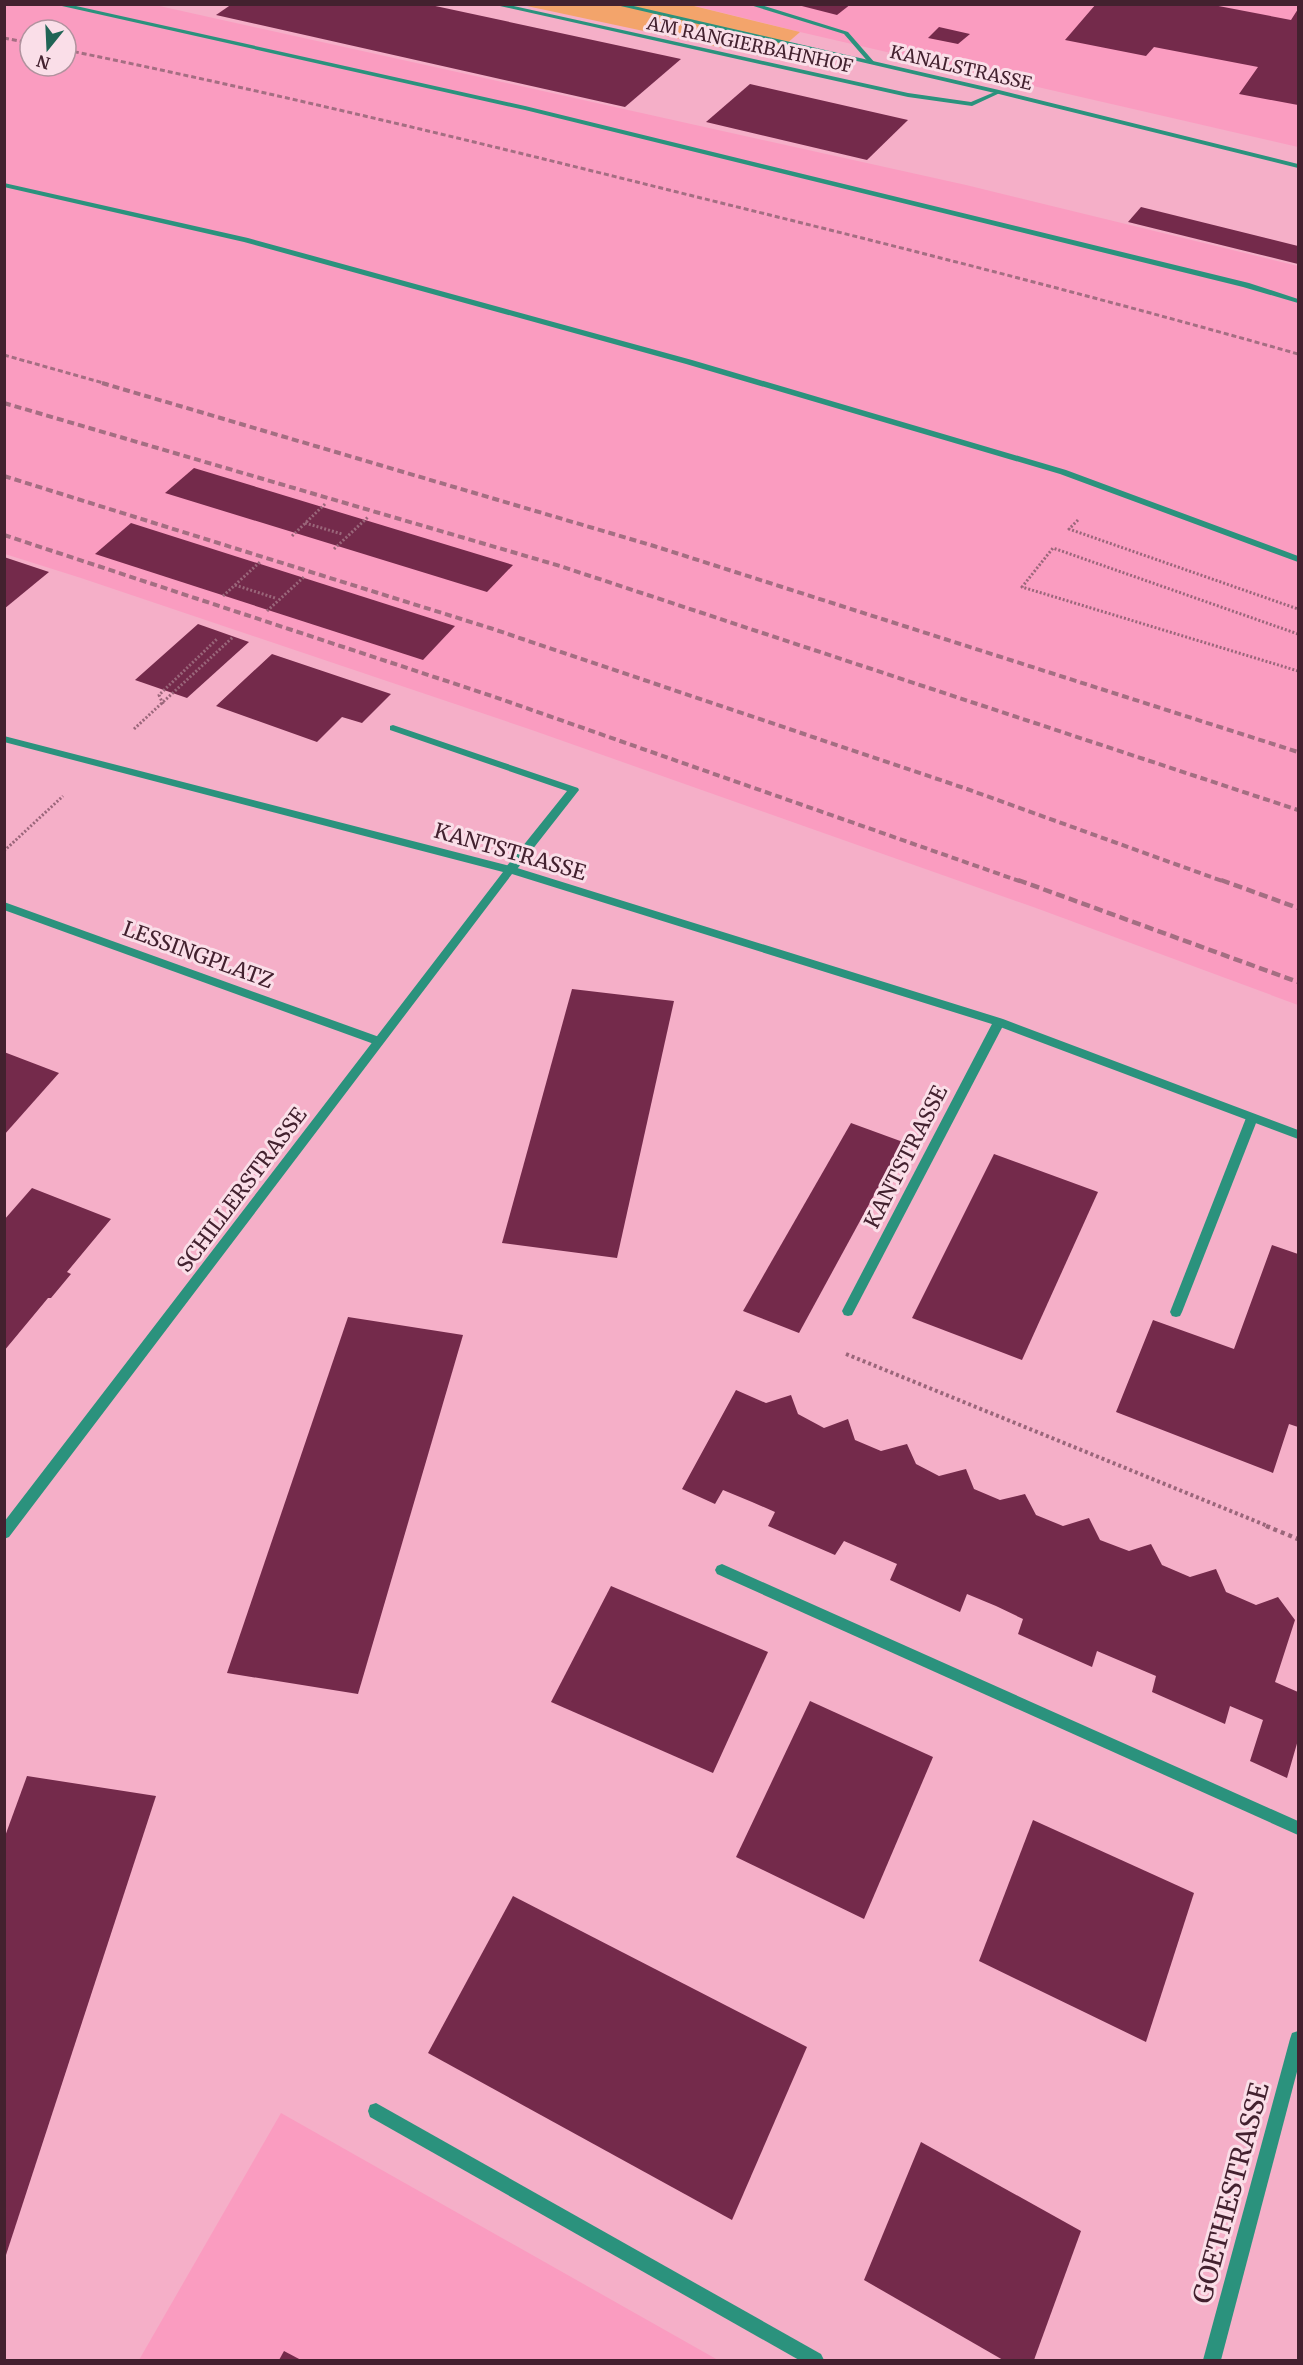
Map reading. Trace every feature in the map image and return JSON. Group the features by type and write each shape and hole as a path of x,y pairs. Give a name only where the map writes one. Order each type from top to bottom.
{"street":[{"path":"56,4 525,108 1222,279 1299,301"},
{"name":"AM RANGIERBAHNHOF","path":"494,4 908,95 972,104 999,92"},
{"name":"KANALSTRASSE","path":"615,4 999,92 1299,166"},
{"path":"750,4 846,33 873,63"},
{"path":"4,185 245,240 689,362 1063,472 1299,559"},
{"name":"SCHILLERSTRASSE","path":"4,1533 378,1041 574,790 393,728"},
{"name":"KANTSTRASSE","path":"4,739 510,870 999,1022 1299,1135"},
{"name":"LESSINGPLATZ","path":"4,906 378,1041"},
{"name":"KANTSTRASSE","path":"848,1311 999,1022"},
{"path":"1176,1312 1252,1118"},
{"path":"722,1570 1299,1828"},
{"name":"GOETHESTRASSE","path":"1212,2361 1299,2039"},
{"path":"376,2111 815,2361"}],"path":[{"path":"1107,489 1069,529 1299,609"},
{"path":"292,536 325,504"},
{"path":"334,549 368,517"},
{"path":"305,523 342,534"},
{"path":"1299,634 1053,548 1022,587 1299,671"},
{"path":"223,596 260,562"},
{"path":"267,611 304,576"},
{"path":"234,585 275,598"},
{"path":"176,691 233,637"},
{"path":"163,704 159,695 218,638"},
{"path":"848,1311 829,1347 1299,1539"}],"shaded area":[{"path":"4,5 155,5 966,185 1298,266 1298,1005 1036,908 529,729 5,554"},
{"path":"522,5 690,5 800,32 770,58"},
{"path":"691,5 1298,5 1298,147 800,32"},
{"path":"281,2113 718,2360 139,2360"}],"building":[{"path":"232,4 426,4 681,59 625,107 216,15"},
{"path":"794,4 851,4 837,15"},
{"path":"1096,4 1208,4 1291,20 1298,9 1298,105 1239,94 1258,67 1154,47 1146,56 1065,40"},
{"path":"939,27 970,34 958,44 928,38"},
{"path":"750,84 908,120 867,160 706,122"},
{"path":"1141,207 1298,246 1298,264 1128,222"},
{"path":"194,468 513,565 487,592 165,493"},
{"path":"131,523 455,626 423,660 95,554"},
{"path":"4,557 49,572 4,609"},
{"path":"198,624 249,642 187,698 135,680"},
{"path":"272,654 391,694 362,723 342,717 317,742 216,706"},
{"path":"572,989 674,1001 617,1258 502,1243"},
{"path":"4,1052 59,1073 4,1135"},
{"path":"851,1123 903,1142 799,1333 743,1311"},
{"path":"994,1154 1098,1192 1022,1360 912,1318"},
{"path":"32,1188 111,1219 67,1272 71,1274 4,1351 4,1220"},
{"path":"1272,1245 1298,1254 1298,1427 1289,1424 1273,1473 1116,1412 1153,1320 1234,1349"},
{"path":"348,1317 463,1335 358,1694 227,1673"},
{"path":"736,1390 766,1403 791,1395 798,1414 824,1428 848,1419 855,1440 881,1451 907,1444 916,1464 939,1476 966,1469 974,1489 1000,1500 1025,1494 1036,1515 1063,1526 1089,1518 1100,1540 1129,1551 1151,1544 1162,1565 1190,1577 1216,1569 1226,1592 1256,1605 1278,1597 1295,1620 1275,1682 1298,1692 1298,1740 1287,1778 1250,1761 1263,1720 1230,1706 1225,1724 1152,1692 1156,1676 1097,1651 1092,1667 1018,1634 1023,1619 996,1606 967,1594 960,1612 890,1580 897,1564 844,1541 835,1555 768,1526 775,1512 723,1490 715,1504 682,1489"},
{"path":"611,1586 768,1652 713,1773 551,1702"},
{"path":"810,1701 933,1757 864,1919 736,1857"},
{"path":"27,1776 156,1796 5,2258 4,1839"},
{"path":"1033,1820 1194,1893 1146,2042 979,1961"},
{"path":"513,1896 807,2047 732,2220 428,2053"},
{"path":"921,2142 1081,2231 1034,2360 1003,2360 864,2280"},
{"path":"284,2351 301,2360 279,2360"}],"railway":[{"path":"4,38 18,41"},
{"path":"78,52 459,138 997,272 1298,354"},
{"path":"4,355 107,384"},
{"path":"102,383 654,546 1298,752"},
{"path":"4,403 560,566 1298,810"},
{"path":"4,476 490,628 967,789 1225,882"},
{"path":"4,535 492,696 1022,882"},
{"path":"1018,880 1298,982"},
{"path":"1221,880 1298,908"}]}
